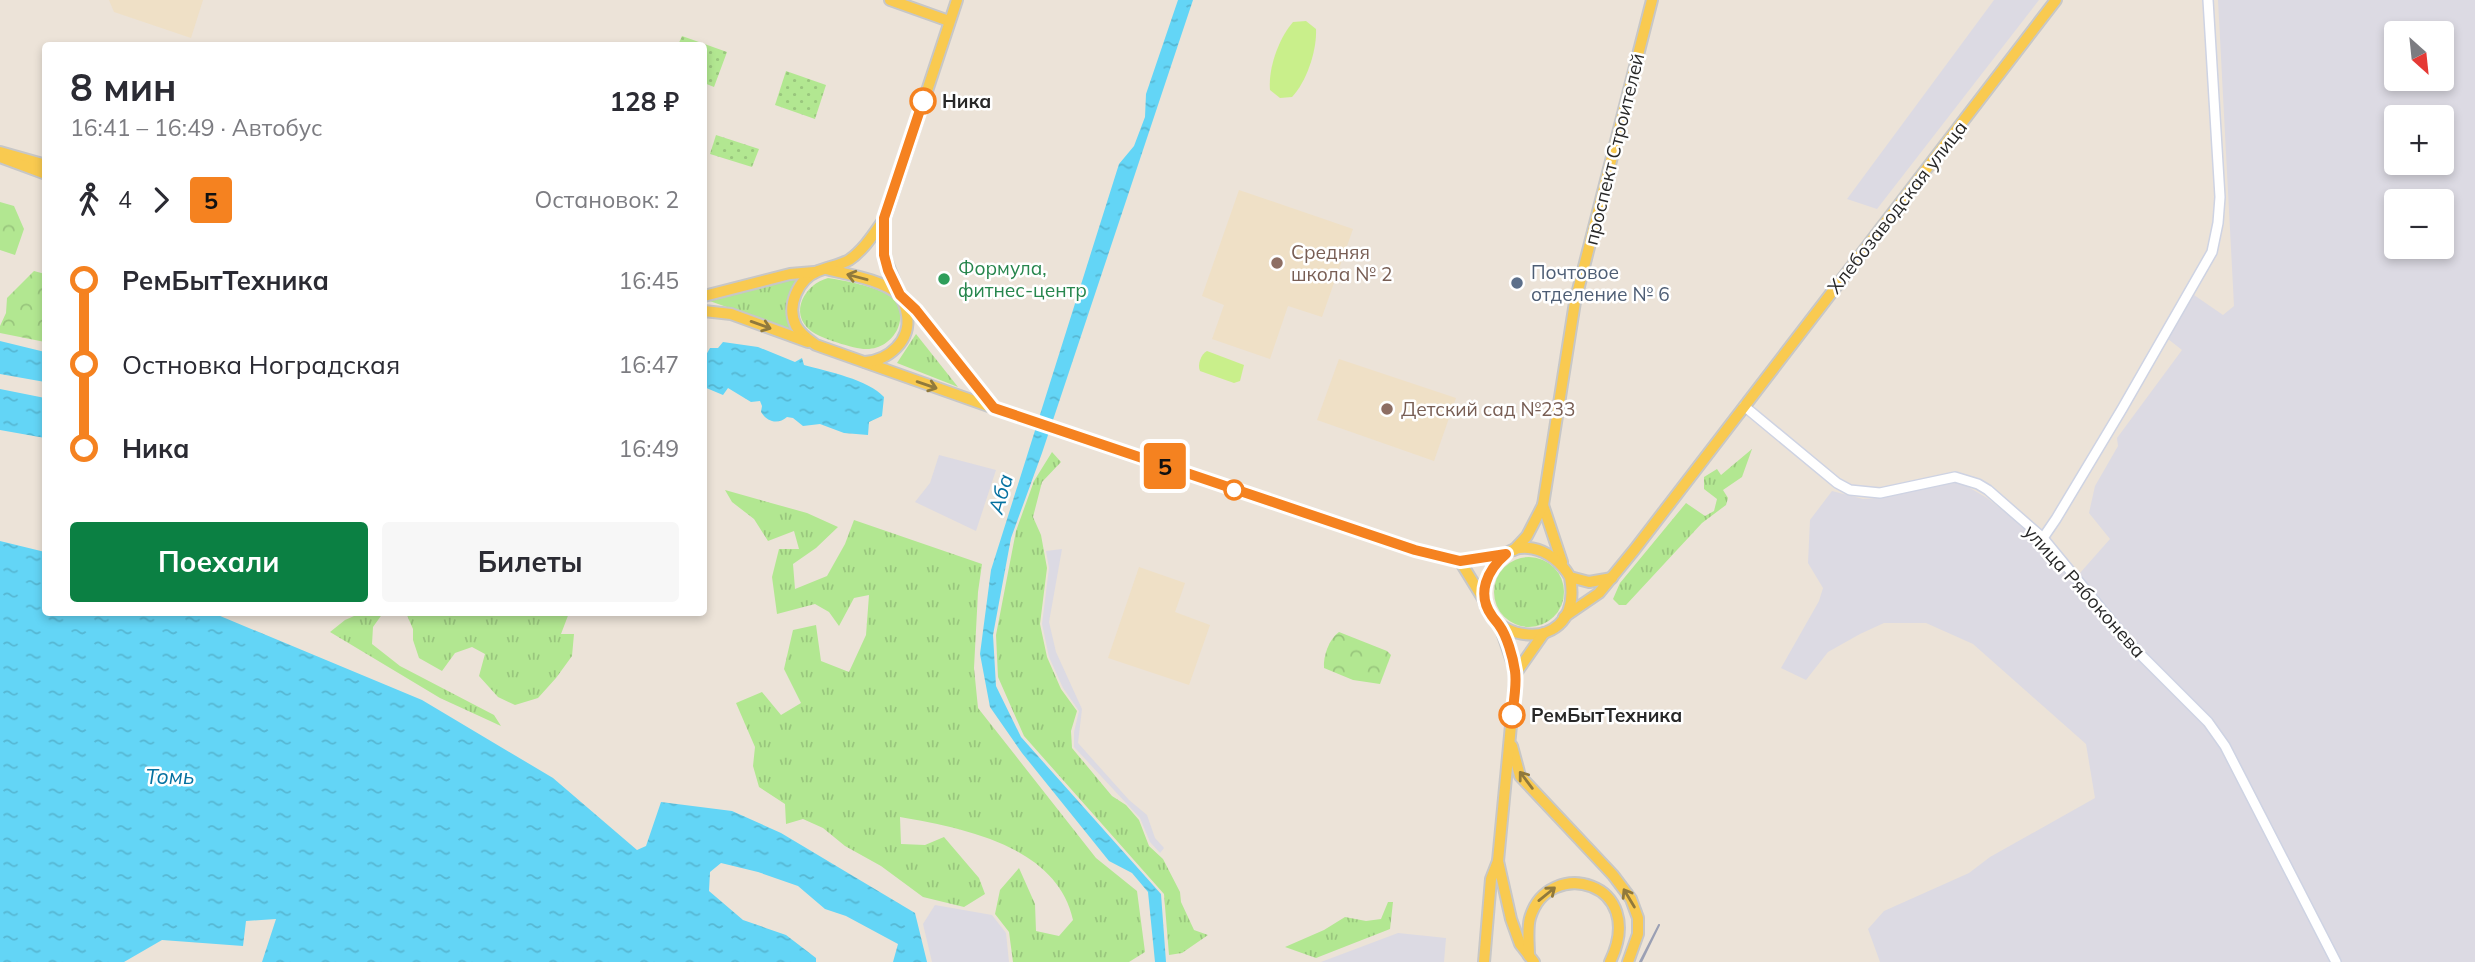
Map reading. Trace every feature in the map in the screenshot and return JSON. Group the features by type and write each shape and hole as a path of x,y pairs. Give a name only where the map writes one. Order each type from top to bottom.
{"main road":[{"path":"890,0 949,21"},
{"path":"707,295 790,274 821,270 848,260 861,250 884,218 957,0"},
{"name":"проспект Строителей","path":"1543,505 1575,302 1652,0"},
{"name":"Хлебозаводская улица","path":"1612,578 2056,0"},
{"path":"0,152 42,164"},
{"path":"0,157 42,173"},
{"path":"862,363 873,362 898,347 906,333 908,321 906,309 884,255 884,218"},
{"path":"816,345 796,326 792,304 800,286 821,270 867,280 900,295 916,310 994,408"},
{"path":"707,311 732,314 862,363 1415,550 1460,561 1527,548 1553,555 1563,564"},
{"path":"1486,602 1488,575 1495,563 1527,536 1543,505"},
{"path":"1543,505 1570,577 1570,605 1564,617"},
{"path":"1460,561 1486,602 1491,615 1500,625 1521,635 1544,633"},
{"path":"1570,577 1589,582 1612,578"},
{"path":"1516,673 1544,633 1599,593 1612,578"},
{"path":"1500,625 1516,673 1499,861 1511,919 1520,944 1532,959"},
{"path":"1510,740 1520,776 1613,875 1631,899 1639,918 1638,934 1628,962"},
{"path":"1484,962 1491,878 1499,861"},
{"path":"1532,959 1530,919 1539,900 1554,887 1574,883 1594,887 1609,897 1615,907 1620,918 1620,934 1610,962"}],"street":[{"path":"2043,538 2122,408 2214,246 2220,197 2208,0"},
{"name":"улица Рябоконева","path":"1741,410 1850,490 1880,493 1945,478 1964,478 1989,490 2043,538 2132,646 2208,722 2225,746 2336,962"}],"shaded area":[{"path":"109,0 203,0 191,38 114,12"},
{"path":"1994,0 2039,0 1877,209 1847,199"},
{"path":"2218,0 2475,0 2475,962 1880,962 1868,929 1884,911 1969,873 1990,857 2095,798 2086,744 1973,644 1926,623 1884,623 1860,634 1828,652 1806,680 1781,668 1819,601 1823,588 1808,563 1810,520 1832,491 1863,499 1880,498 1958,481 1987,498 2012,518 2042,546 2072,582 2110,539 2089,513 2095,486 2118,446 2117,438 2182,350 2168,339 2194,295 2223,315 2234,306"},
{"name":"Средняя школа № 2","path":"1239,190 1353,229 1322,317 1288,306 1270,359 1212,339 1224,305 1202,296"},
{"name":"Детский сад №233","path":"1339,359 1456,398 1434,461 1317,420"},
{"path":"939,455 996,470 976,531 915,502 930,483"},
{"path":"1062,549 1049,622 1056,652 1082,709 1078,743 1129,800 1147,815 1155,838 1164,848 1160,853 1150,842 1140,818 1074,747 1079,711 1063,688 1049,657 1042,624 1049,568 1046,551"},
{"path":"1139,567 1185,583 1175,612 1210,625 1189,685 1108,658"},
{"path":"935,905 992,915 1006,933 1009,962 932,962 923,924"},
{"path":"1398,933 1446,938 1444,962 1321,962"}],"green space":[{"path":"1306,21 1316,29 1310,65 1292,97 1280,98 1270,90 1276,54 1283,36 1293,22"},
{"path":"682,36 699,42 679,42"},
{"path":"707,45 727,52 714,87 707,84"},
{"path":"786,71 826,85 815,119 775,105"},
{"path":"716,135 759,149 752,167 710,154"},
{"path":"0,202 14,206 24,229 15,255 0,250"},
{"path":"34,271 42,273 42,341 0,333 7,298"},
{"path":"792,278 797,281 788,303 794,331 707,300"},
{"path":"828,278 869,287 890,296 900,312 900,321 892,337 877,348 862,349 830,340 811,331 801,316 802,300 812,286"},
{"path":"916,334 958,387 897,363"},
{"path":"1207,351 1244,365 1240,381 1234,383 1200,371 1200,360"},
{"path":"1752,449 1742,477 1723,490 1728,498 1726,505 1702,523 1626,605 1619,605 1613,599 1620,583 1686,503 1705,516 1714,511 1717,499 1704,489 1704,477 1717,469 1721,475"},
{"path":"1052,452 1061,462 1042,482 1033,517 1041,535 1047,568 1040,624 1047,657 1061,689 1077,711 1071,731 1072,748 1112,796 1126,805 1139,820 1149,846 1163,859 1180,892 1181,902 1194,930 1208,935 1182,953 1169,955 1164,894 1024,736 998,677 996,635 1016,531 1034,481"},
{"path":"725,490 807,513 838,527 816,548 793,564 795,589 827,576 845,544 854,520 982,564 974,668 978,708 1096,858 1137,891 1145,952 1129,962 1013,962 1009,932 995,914 1000,890 1019,868 1035,904 1036,931 1059,936 1073,920 1064,895 1048,874 1028,858 978,835 900,817 901,844 925,845 944,837 979,878 985,894 964,907 923,897 881,866 845,846 823,828 803,819 786,824 785,804 759,787 753,766 755,747 736,703 762,692 781,715 801,703 784,669 793,630 816,625 821,661 849,672 866,635 869,595 854,598 839,626 829,612 815,604 777,614 772,577 779,549 799,549 794,531 768,541 754,519 732,502"},
{"path":"1529,557 1554,567 1564,592 1554,617 1529,627 1504,617 1494,592 1504,567"},
{"path":"354,616 381,616 373,627 372,644 400,666 494,715 501,726 440,698 330,632"},
{"path":"407,616 568,616 561,634 574,634 572,656 538,698 515,705 498,697 479,676 485,654 472,647 455,653 442,671 419,658 413,640 413,629"},
{"path":"1339,632 1391,655 1380,684 1353,680 1324,668 1327,648"},
{"path":"1388,902 1393,902 1390,929 1316,958 1285,947 1324,930 1345,917 1366,921 1381,919"}],"water":[{"name":"Аба","path":"1178,0 1193,0 1042,453 1011,538 993,635 996,686 1021,737 1161,894 1166,962 1155,962 1148,892 1132,873 1109,861 1022,753 990,707 980,654 991,570 1119,164 1134,146 1145,117 1146,94"},
{"path":"0,341 42,351 42,381 0,374"},
{"path":"723,342 758,347 795,362 802,358 804,365 847,377 877,391 884,397 882,416 869,422 868,435 844,433 820,424 803,426 787,417 776,422 769,420 761,412 760,401 751,402 728,388 723,395 707,388 707,353 710,348 718,348"},
{"path":"0,389 42,397 42,437 0,430"},
{"name":"Томь","path":"0,541 42,551 42,616 220,616 422,700 553,778 637,850 646,846 661,802 732,811 781,833 915,913 927,962 893,962 898,944 846,916 825,909 798,886 721,863 710,872 709,891 743,920 786,935 816,958 816,962 262,962 276,919 246,921 243,946 162,940 124,962 0,962"}],"railway":[{"path":"1640,962 1659,925 1641,962"}],"bus line":[{"name":"5","path":"923,101 884,218 884,255 900,295 916,310 994,408 1415,550 1460,561 1506,554 1495,563 1488,575 1485,589 1486,602 1491,615 1500,625 1516,673 1512,715"}],"place":[{"name":"Ника","path":"923,101"},
{"name":"Средняя школа № 2","path":"1277,263"},
{"name":"Формула, фитнес-центр","path":"944,279"},
{"name":"Почтовое отделение № 6","path":"1517,283"},
{"name":"Детский сад №233","path":"1387,409"},
{"name":"РемБытТехника","path":"1512,715"}]}
